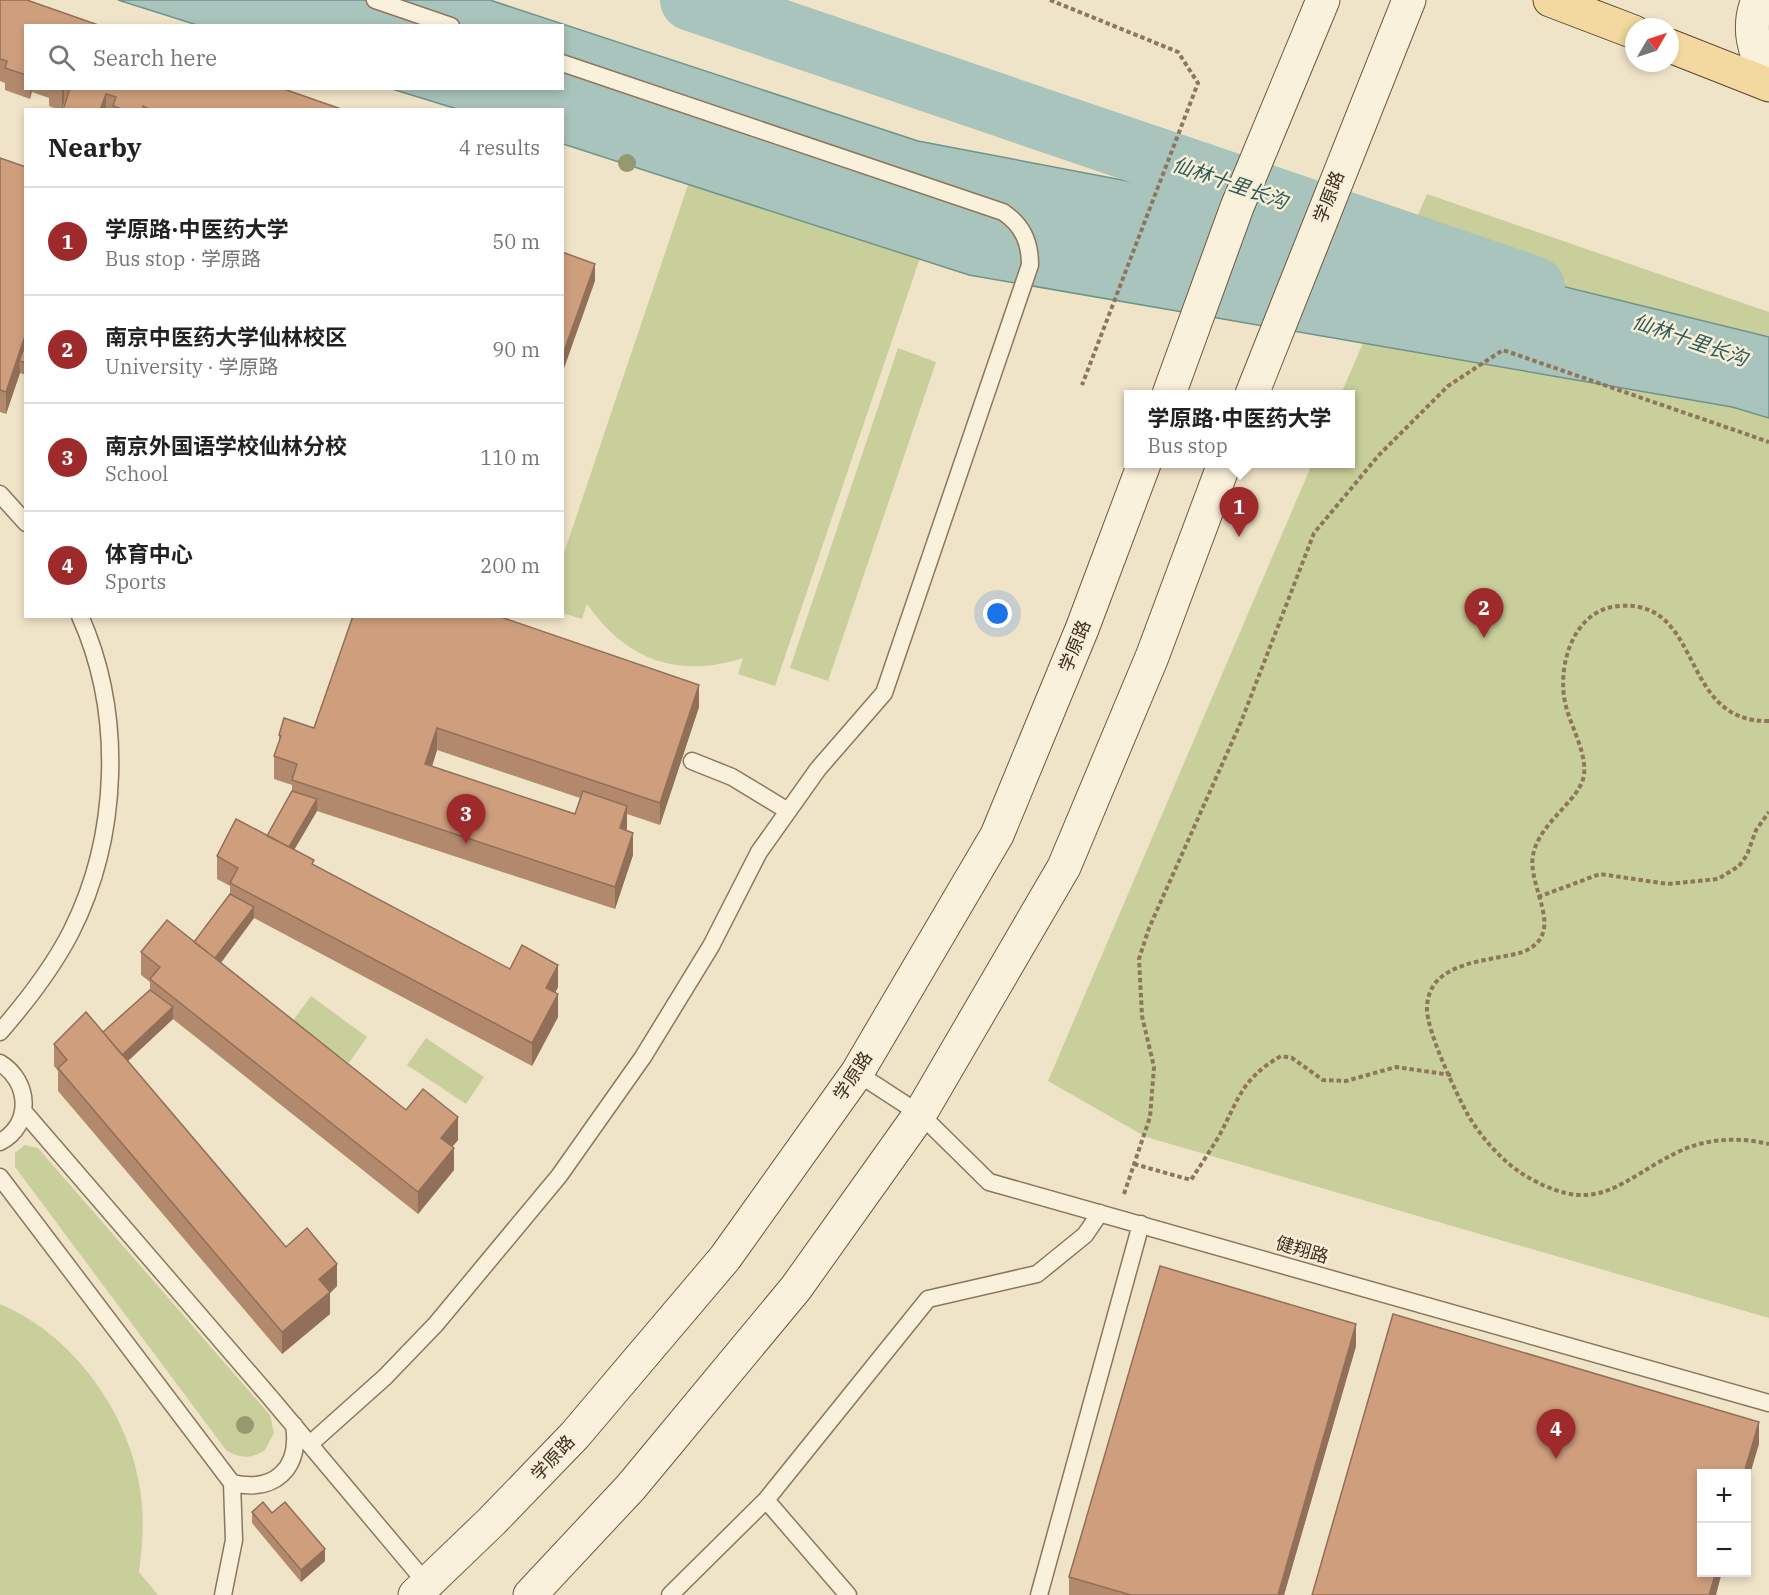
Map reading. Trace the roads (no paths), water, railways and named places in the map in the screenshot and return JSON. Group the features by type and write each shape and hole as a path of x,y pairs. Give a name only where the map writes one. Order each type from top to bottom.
{"main road":[{"path":"1550,0 1625,29"},
{"path":"1679,50 1769,85"}],"street":[{"path":"1170,390 1237,207 1323,0"},
{"name":"学原路","path":"1254,390 1409,0"},
{"path":"1758,0 1752,27 1754,46 1769,76"},
{"name":"学原路","path":"421,1590 574,1435 725,1258 857,1073 997,835 1082,629 1142,468"},
{"path":"530,1595 631,1487 796,1288 920,1114 1064,867 1152,657 1223,468"}],"lane":[{"path":"375,0 445,24"},
{"path":"310,1444 385,1377 436,1324 560,1176 643,1057 711,946 759,852 788,810 850,730 884,693 1030,265 1028,240 1014,219 1002,212 564,64"},
{"path":"0,495 24,521"},
{"path":"0,1032 50,969 71,931 88,891 100,849 108,806 110,762 108,717 100,674 81,618"},
{"path":"692,761 732,777 788,810"},
{"path":"0,1063 9,1068 19,1081 24,1096 24,1112 17,1127 0,1142"},
{"name":"健翔路","path":"857,1073 920,1114 989,1182 1769,1403"},
{"path":"24,1112 310,1444 421,1590"},
{"path":"0,1177 232,1483 234,1540 222,1595"},
{"path":"670,1595 766,1500 928,1299 1037,1274 1108,1215"},
{"path":"1039,1595 1141,1224"},
{"path":"232,1483 248,1487 264,1485 278,1478 293,1457 296,1444 294,1425"},
{"path":"766,1500 848,1595"}],"water":[{"path":"118,0 490,0 563,24 194,24"},
{"path":"564,24 918,141 1164,188 1769,337 1769,418 1732,407 969,275 564,144 564,108 454,108 395,90 564,90"}],"waterway":[{"name":"仙林十里长沟","path":"691,0 1534,287"}],"place":[{"name":"学原路·中医药大学","path":"1239,537"},
{"name":"南京中医药大学仙林校区","path":"1484,638"},
{"name":"南京外国语学校仙林分校","path":"466,844"},
{"name":"体育中心","path":"1556,1459"}]}
